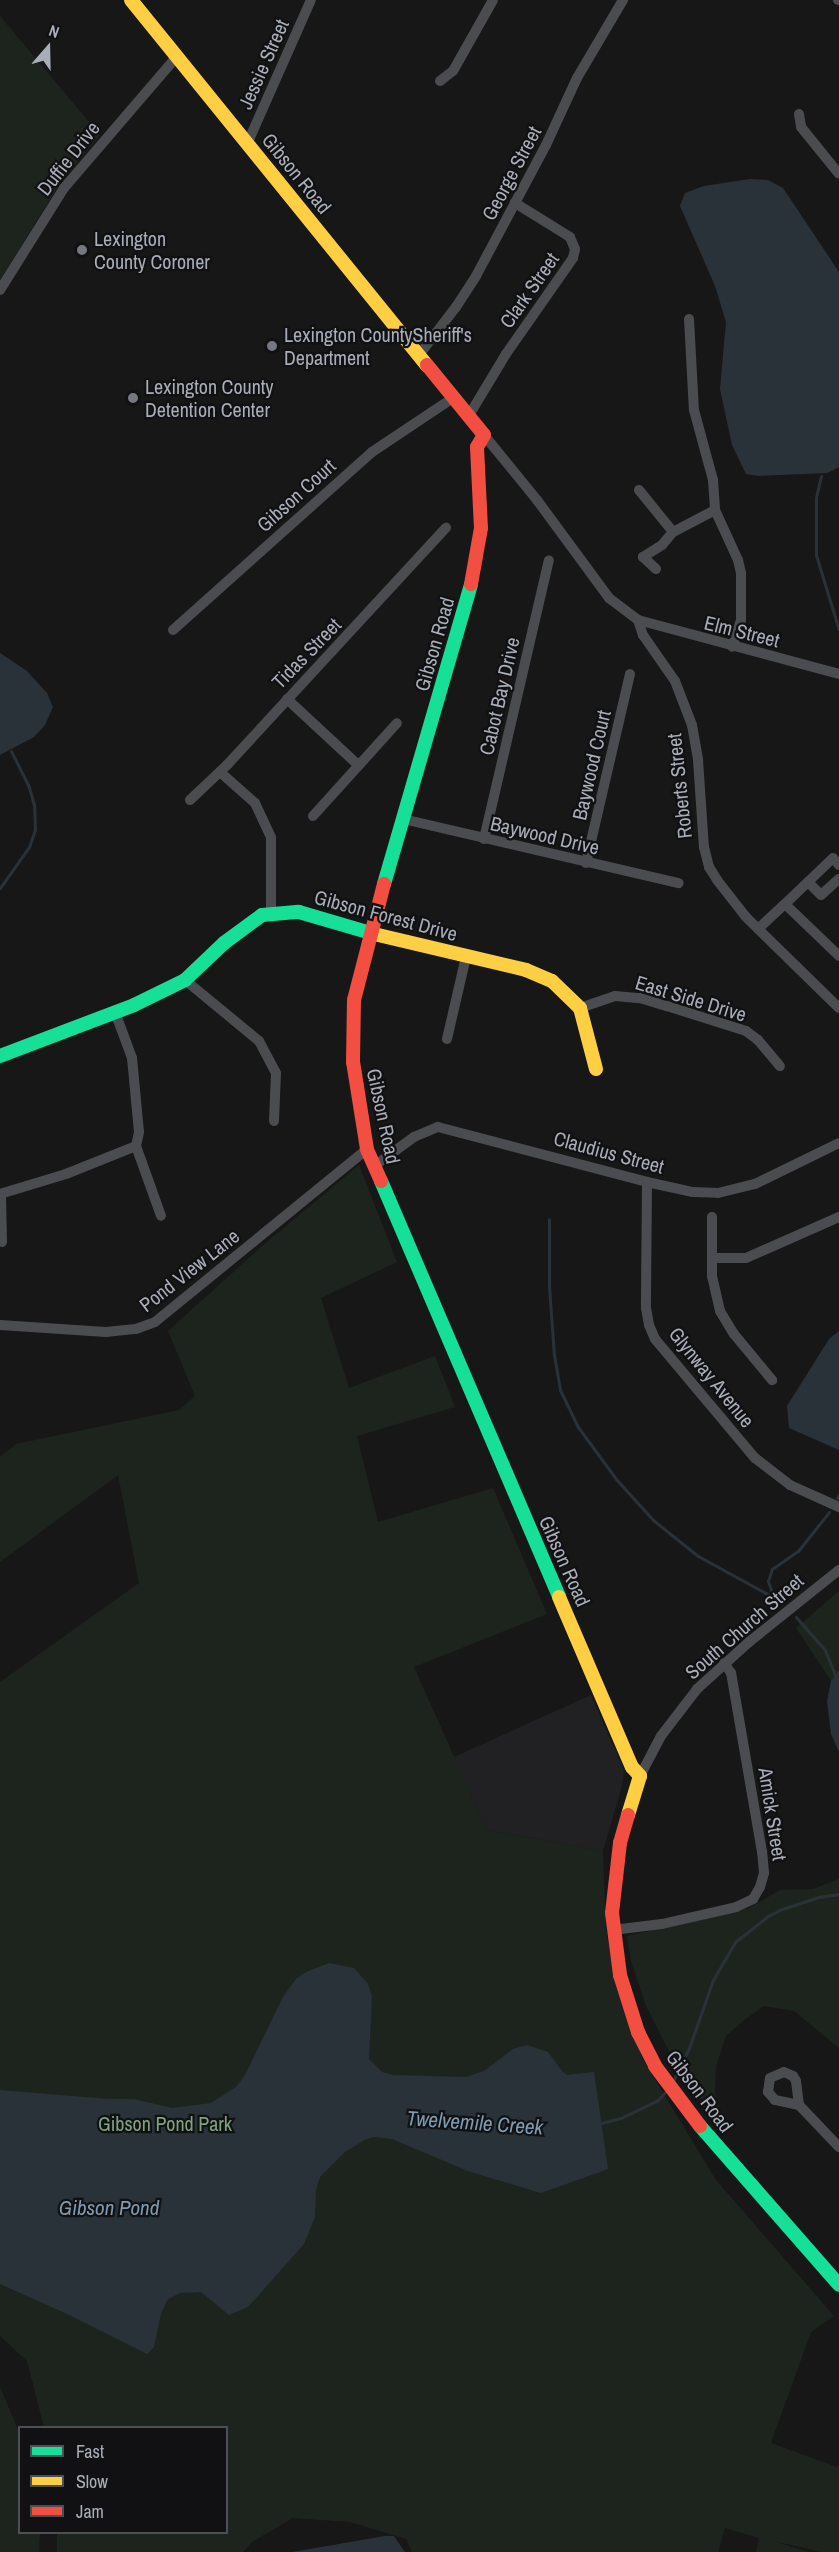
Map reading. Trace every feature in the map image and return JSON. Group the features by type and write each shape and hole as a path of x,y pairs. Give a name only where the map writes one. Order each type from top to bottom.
{"street":[{"name":"Gibson Road","path":"131,0 484,435 477,447 481,499 478,552 357,983 352,1021 356,1084 367,1149 632,1767 640,1776 628,1810 616,1865 613,1930 624,1990 649,2054 684,2108 839,2285"},
{"name":"Jessie Street","path":"248,142 311,0"},
{"path":"440,81 453,71 493,0"},
{"name":"George Street","path":"419,355 471,284 578,78 623,0"},
{"name":"Duffie Drive","path":"0,290 64,188 177,56"},
{"path":"799,114 801,127 839,174"},
{"name":"Clark Street","path":"468,417 506,354 573,258 575,249 570,237 514,203"},
{"path":"689,319 694,410 713,480 715,510 738,560 741,573 741,620 732,647"},
{"name":"Gibson Court","path":"173,630 372,452 453,398"},
{"name":"Roberts Street","path":"484,435 537,500 609,598 638,620 643,635 675,681 692,725 698,760 704,847 709,867 730,900 839,1008"},
{"path":"639,490 673,532"},
{"path":"656,569 643,556 662,545 673,532 715,510"},
{"name":"Tidas Street","path":"190,800 220,772 446,528"},
{"name":"Cabot Bay Drive","path":"484,839 549,561"},
{"name":"Elm Street","path":"638,620 839,674"},
{"name":"Baywood Court","path":"586,863 630,674"},
{"path":"287,699 358,765"},
{"path":"313,816 397,723"},
{"path":"220,772 255,803 271,838 271,914"},
{"name":"Baywood Drive","path":"403,819 679,883"},
{"path":"759,928 833,858 839,865"},
{"path":"808,882 821,895 839,879"},
{"path":"785,904 839,956"},
{"name":"Gibson Forest Drive","path":"0,1056 115,1012 185,980 224,943 262,915 300,912 370,933 540,975 562,989 580,1008 588,1027 596,1069"},
{"path":"447,1039 466,957"},
{"path":"185,980 259,1041 276,1073 274,1121"},
{"name":"East Side Drive","path":"580,1008 615,996 640,998 746,1031 758,1040 780,1066"},
{"path":"115,1012 132,1058 139,1132 136,1146 161,1216"},
{"name":"Claudius Street","path":"373,1167 414,1137 438,1127 647,1182 693,1192 730,1192 755,1184 839,1143"},
{"path":"2,1242 0,1194 66,1174 136,1146"},
{"name":"Pond View Lane","path":"0,1325 106,1332 136,1329 155,1322 367,1149"},
{"name":"Glynway Avenue","path":"647,1182 646,1308 649,1325 656,1339 755,1458 790,1485 839,1508"},
{"path":"712,1217 713,1287 720,1311 734,1334 772,1380"},
{"path":"712,1258 746,1258 839,1217"},
{"name":"South Church Street","path":"640,1776 658,1741 678,1712 724,1663 839,1570"},
{"name":"Amick Street","path":"613,1930 662,1924 736,1907 753,1899 760,1887 764,1873 762,1852 731,1673 724,1663"},
{"path":"799,2105 839,2147"}],"shaded area":[{"path":"591,1695 624,1770 622,1786 603,1851 487,1830 454,1757"}],"green space":[{"path":"0,16 100,135 57,188 0,280"},
{"name":"Gibson Pond Park","path":"359,1165 397,1262 321,1298 349,1388 435,1356 455,1407 357,1436 378,1522 493,1488 547,1614 414,1667 487,1830 603,1851 606,1930 613,1969 642,2058 716,2180 834,2316 811,2332 771,2443 837,2467 839,2465 839,2552 822,2552 773,2541 808,2552 756,2552 759,2538 725,2528 718,2552 412,2552 406,2539 350,2522 293,2518 252,2542 243,2552 57,2552 57,2534 228,2534 228,2426 44,2426 27,2361 0,2336 0,1682 139,1583 118,1475 0,1562 0,1457 16,1444 179,1410 195,1396 168,1331 261,1247"},
{"path":"839,1591 839,1670 831,1681 796,1628"},
{"path":"839,1879 839,2048 794,2011 764,2006 726,2036 716,2066 715,2093 725,2128 686,2081 665,2044 645,2003 631,1961 627,1936 749,1908 780,1890 813,1889"},
{"path":"0,2387 18,2430 18,2534 40,2534 39,2552 0,2552"}],"water":[{"path":"750,179 768,180 783,188 839,272 839,467 827,473 758,476 746,474 732,445 720,389 726,322 715,286 680,206 685,193 704,186"},
{"path":"0,653 27,671 47,693 53,707 45,725 34,737 0,755"},
{"path":"839,1331 839,1450 789,1428 787,1406 829,1339"},
{"path":"839,1670 839,1752 831,1734 827,1701 831,1681"},
{"name":"Gibson Pond","path":"329,1963 354,1968 368,1984 372,1996 369,2059 382,2072 393,2075 466,2077 484,2071 513,2049 527,2045 548,2052 567,2075 594,2072 608,2169 541,2193 468,2171 392,2139 374,2137 366,2139 345,2152 320,2177 316,2189 315,2217 304,2244 248,2307 229,2315 201,2292 180,2293 168,2299 161,2314 154,2347 147,2354 0,2284 0,2090 134,2099 172,2108 211,2103 236,2087 245,2075 283,1997 296,1979 306,1972"},
{"path":"394,2536 405,2552 292,2552"}],"waterway":[{"path":"821,476 816,498 816,555 839,630"},
{"path":"0,888 29,847 35,830 34,805 29,787 11,751"},
{"path":"549,1219 549,1286 554,1355 560,1390 578,1427 616,1479 653,1520 698,1556 773,1597"},
{"path":"837,1498 839,1494"},
{"path":"773,1595 768,1581 772,1569 798,1551 829,1512"},
{"path":"796,1617 825,1650 835,1675"},
{"name":"Twelvemile Creek","path":"672,2083 689,2048 713,1980 735,1942 768,1916 782,1909 818,1897 839,1894"},
{"name":"Twelvemile Creek","path":"598,2124 621,2118 658,2100 666,2091"}],"traffic: fast":[{"path":"384,884 471,584"},
{"path":"0,1056 134,1005 185,980 224,943 262,915 299,912 374,934"},
{"path":"381,1181 559,1597"},
{"path":"700,2126 839,2285"}],"traffic: slow":[{"path":"131,0 427,365"},
{"path":"374,934 526,970 552,981 580,1008 596,1069"},
{"path":"559,1597 632,1767 640,1776 628,1815"}],"traffic: jam":[{"path":"427,365 484,435 477,447 481,528 471,584"},
{"path":"381,1181 367,1149 353,1062 354,1000 384,884"},
{"path":"628,1815 620,1843 612,1913 620,1975 638,2032 655,2066 700,2126"}],"place":[{"name":"Lexington County Coroner","path":"82,250"},
{"name":"Lexington CountySheriff's Department","path":"272,346"},
{"name":"Lexington County Detention Center","path":"133,398"}]}
